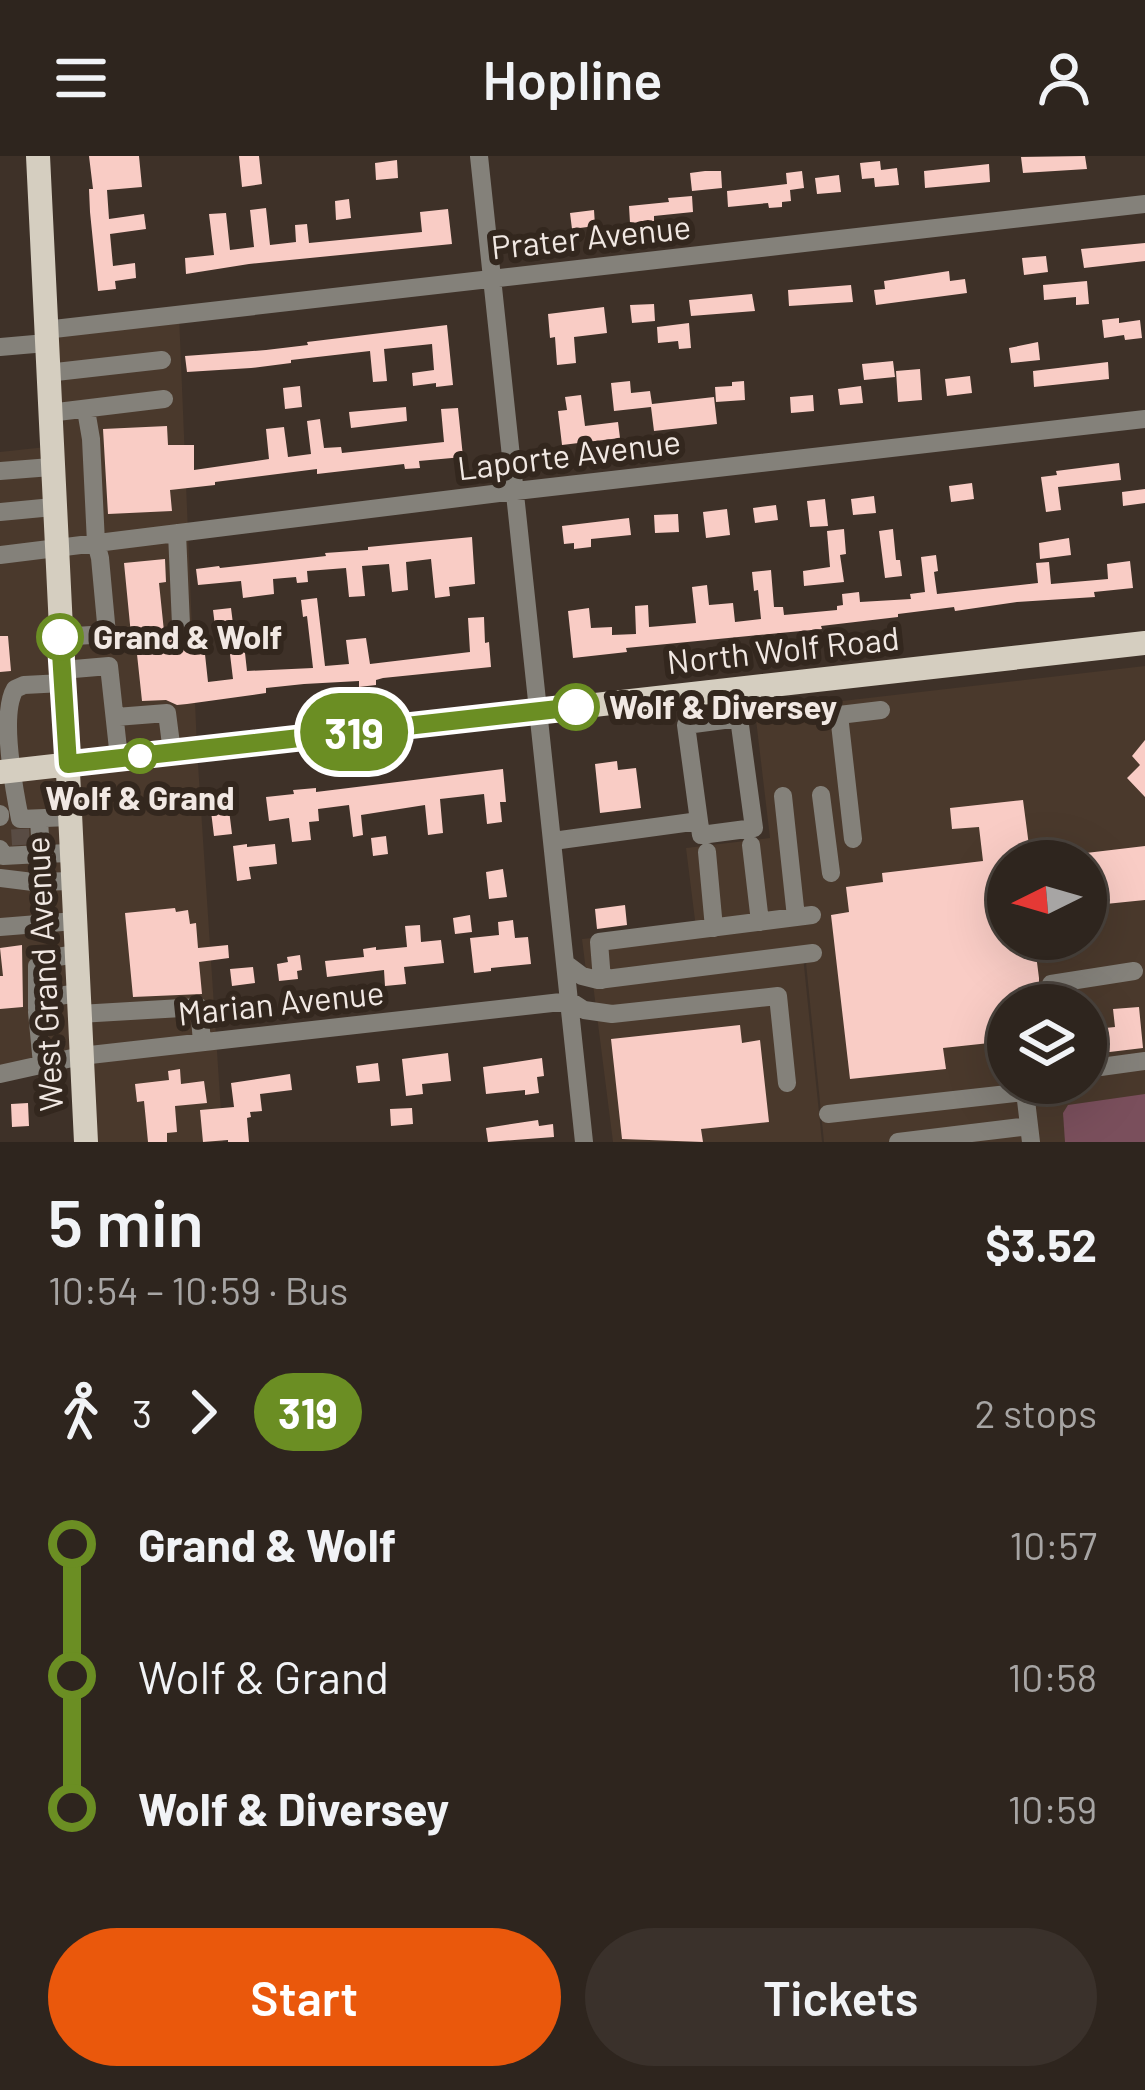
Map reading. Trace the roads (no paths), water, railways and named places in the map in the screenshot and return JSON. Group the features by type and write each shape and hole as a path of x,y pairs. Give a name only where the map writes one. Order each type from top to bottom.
{"main road":[{"name":"West Grand Avenue","path":"38,156 86,1142"},
{"name":"North Wolf Road","path":"5,759 68,764 1145,643"}],"street":[{"path":"479,156 584,1142"},
{"name":"Prater Avenue","path":"0,347 45,336 493,278 1145,204"},
{"path":"47,373 162,360"},
{"path":"49,413 164,399"},
{"path":"60,637 107,634 86,410"},
{"name":"Laporte Avenue","path":"0,552 1145,419"},
{"path":"0,471 51,466"},
{"path":"0,512 53,507"},
{"path":"177,533 181,625"},
{"path":"14,832 5,759 8,703 15,689 109,666 118,758"},
{"path":"739,718 754,828 700,835 686,725 739,718 745,712 743,688"},
{"path":"853,839 839,715 881,710"},
{"path":"116,717 167,713 172,752"},
{"path":"821,795 831,873"},
{"path":"602,980 599,942 804,916 783,796"},
{"path":"14,832 70,817"},
{"path":"553,841 699,821"},
{"path":"14,832 72,853"},
{"path":"751,844 760,922"},
{"path":"707,852 714,928"},
{"path":"0,878 73,881"},
{"path":"0,927 75,921"},
{"path":"566,964 582,976 602,980 813,953"},
{"path":"42,1064 37,966 45,959 76,954"},
{"path":"1051,984 1134,971"},
{"name":"Marian Avenue","path":"0,1074 80,1055 570,1001 584,1010 611,1014 778,996 787,1083"},
{"path":"37,1012 46,998 78,1004 199,1006 202,1042"},
{"path":"1107,1066 1145,1060"},
{"path":"827,1114 987,1093"},
{"path":"898,1142 1030,1134 1027,1104"}],"tunnel":[{"path":"20,829 21,845"}],"place":[{"name":"Grand & Wolf","path":"60,637"},
{"name":"Wolf & Diversey","path":"576,707"},
{"name":"Wolf & Grand","path":"140,756"}]}
